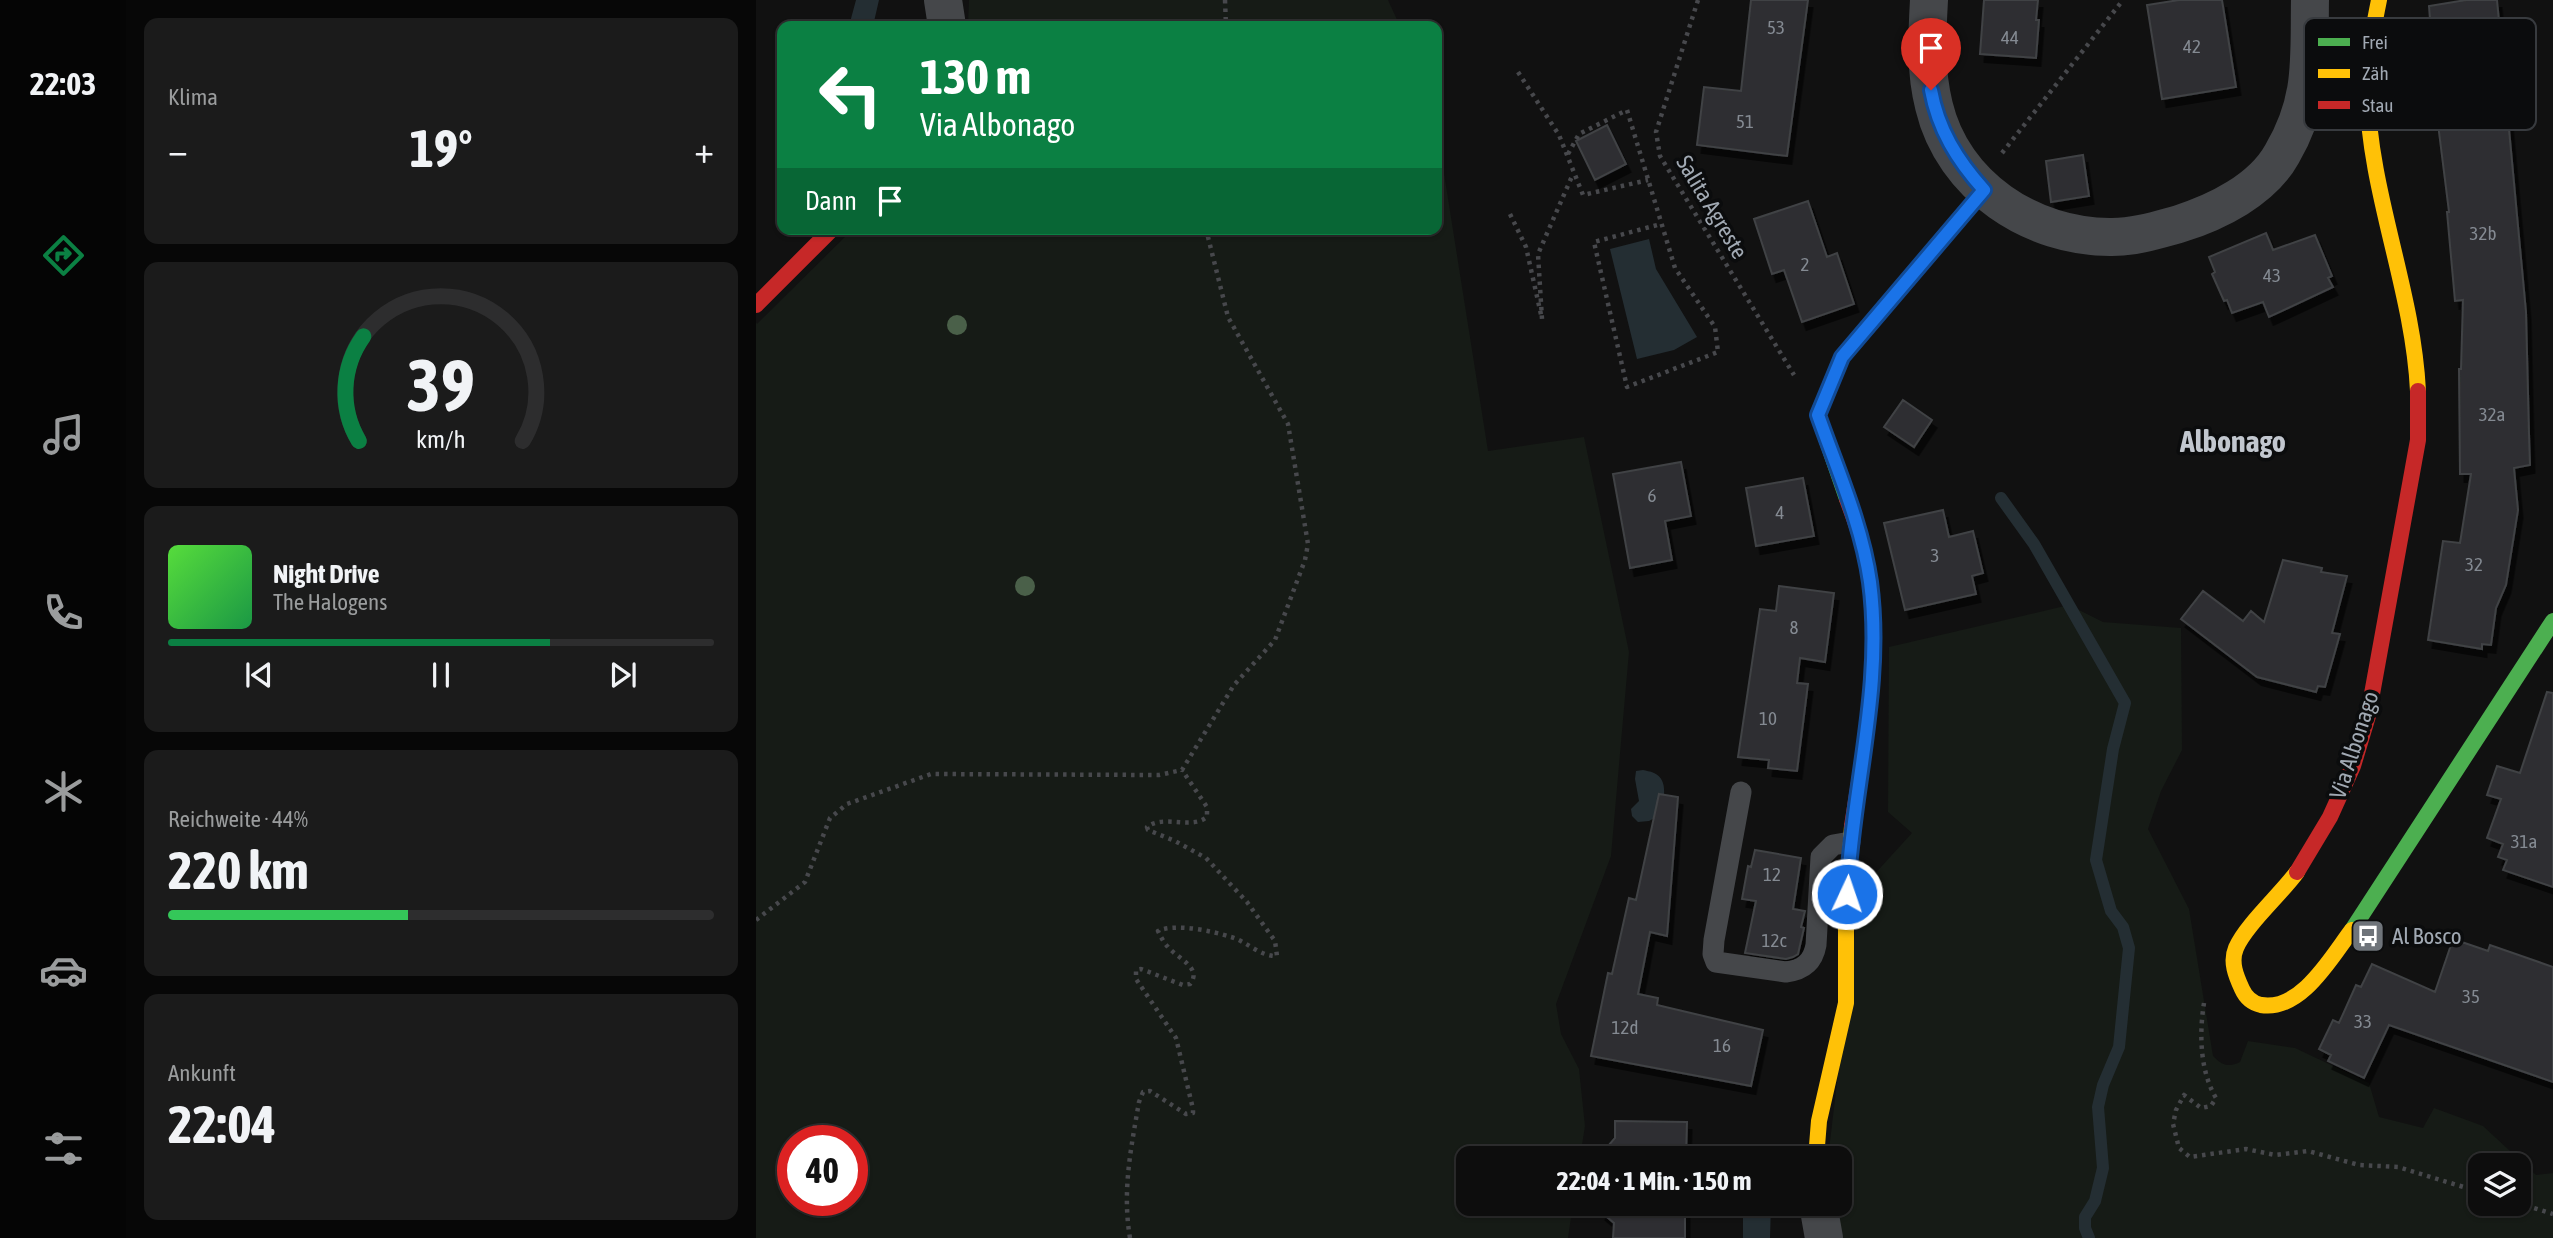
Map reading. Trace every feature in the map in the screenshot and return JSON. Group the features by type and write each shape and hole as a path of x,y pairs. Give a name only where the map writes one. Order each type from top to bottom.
{"street":[{"path":"943,0 946,21"},
{"path":"1929,0 1926,46 1928,72 1934,107 1945,135 1959,162 1981,186 2021,216 2046,226 2082,235 2113,237 2147,233 2193,219 2235,199 2259,182 2281,157 2304,106"},
{"path":"2310,0 2310,18"},
{"name":"Via Albonago","path":"2375,18 2379,0"},
{"name":"Via Albonago","path":"2371,130 2415,358 2418,440 2368,716 2353,766 2313,848 2236,948 2235,974 2245,996 2255,1004 2281,1004 2302,992 2316,978 2362,916 2553,621"},
{"path":"1817,1146 1819,1121 1846,1003 1850,842 1873,687 1874,639 1864,549 1818,415 1842,357 1981,186"},
{"path":"756,305 826,235"},
{"path":"1820,1216 1824,1238"}],"lane":[{"path":"1741,792 1713,954 1708,960 1786,972 1797,971 1807,964 1814,956 1816,945 1821,857 1833,845 1850,842"}],"path":[{"path":"1225,0 1226,21"},
{"name":"Salita Agreste","path":"1698,0 1656,132 1660,156 1818,415"},
{"path":"1981,186 2123,0"},
{"path":"1518,72 1543,108 1569,154 1573,174 1583,195 1648,180"},
{"path":"1569,154 1579,134 1626,110 1675,268 1715,327 1718,352 1627,387 1594,242 1661,224"},
{"path":"1510,214 1526,247 1542,319 1538,254 1573,174"},
{"path":"756,920 805,882 830,818 847,804 919,778 931,774 1001,773 1160,775 1182,770 1234,685 1275,640 1305,560 1308,544 1288,424 1228,317 1208,235"},
{"path":"1130,1238 1125,1210 1127,1172 1143,1092 1150,1091 1186,1114 1193,1113 1176,1038 1136,979 1136,970 1141,969 1183,985 1190,984 1194,973 1190,966 1167,946 1158,931 1176,927 1231,937 1269,956 1277,956 1275,941 1247,902 1206,858 1147,827 1153,823 1199,822 1208,817 1207,807 1182,770"},
{"path":"2205,992 2200,1029 2208,1084 2216,1098 2211,1106 2202,1108 2184,1094 2173,1124 2179,1148 2184,1154 2203,1157 2246,1149 2275,1155 2308,1152 2359,1165 2398,1167 2468,1188"},
{"path":"2531,1207 2553,1214"}],"shaded area":[{"path":"856,0 879,0 874,21 850,21"},
{"path":"969,0 1388,0 1398,21 968,21"},
{"path":"1442,161 1488,451 1584,437 1629,652 1611,856 1556,1004 1561,1034 1579,1069 1585,1126 1582,1146 1456,1146 1456,1216 1571,1216 1568,1238 756,1238 756,322 757,324 847,235 1442,235"},
{"path":"1649,239 1656,269 1697,337 1674,350 1637,359 1610,249"},
{"path":"2069,605 2103,622 2181,628 2182,750 2161,791 2148,829 2189,909 2213,1056 2225,1065 2236,1064 2240,1062 2248,1041 2295,1048 2369,1083 2379,1117 2423,1128 2434,1108 2483,1126 2512,1153 2468,1153 2468,1216 2531,1216 2531,1170 2536,1175 2553,1173 2553,1238 1836,1238 1833,1216 1852,1216 1852,1146 1829,1146 1860,890 1912,833 1888,812 1889,647"},
{"path":"1643,770 1659,776 1664,786 1664,798 1660,815 1649,821 1638,822 1632,816 1631,809 1639,801 1636,771"},
{"path":"1743,1216 1771,1216 1770,1238 1743,1238"}],"building":[{"path":"1751,0 1808,0 1787,156 1697,145 1704,87 1741,91"},
{"path":"1984,0 2038,0 2036,58 1980,54"},
{"path":"2179,0 2222,0 2236,87 2162,99 2147,5"},
{"path":"2466,0 2497,0 2499,18 2430,18 2429,6"},
{"path":"1607,125 1626,164 1595,180 1576,141"},
{"path":"2439,130 2509,130 2526,312 2530,465 2514,468 2518,510 2506,585 2496,608 2491,645 2482,644 2482,649 2428,640 2443,541 2460,543 2471,474 2460,474 2459,369 2463,300 2455,301 2449,212"},
{"path":"2083,155 2089,196 2051,202 2046,161"},
{"path":"1808,201 1827,257 1837,253 1854,304 1802,322 1784,270 1772,274 1754,219"},
{"path":"2266,233 2273,250 2315,235 2332,276 2328,278 2333,287 2269,317 2263,302 2232,313 2212,274 2215,272 2209,257"},
{"path":"1903,400 1932,420 1914,447 1884,427"},
{"path":"1681,462 1691,516 1665,521 1672,560 1630,568 1613,474"},
{"path":"1803,478 1814,536 1756,546 1746,488"},
{"path":"1943,510 1949,537 1973,531 1983,573 1972,576 1976,594 1905,610 1884,523"},
{"path":"2283,560 2322,568 2321,572 2347,576 2332,633 2340,634 2325,687 2318,686 2316,692 2257,677 2181,619 2203,591 2243,621 2251,611 2264,622"},
{"path":"1779,586 1834,593 1825,662 1800,658 1797,683 1808,684 1797,771 1768,768 1769,760 1738,757 1760,609 1776,611"},
{"path":"2547,692 2553,693 2553,887 2503,870 2507,860 2498,857 2503,844 2487,838 2501,799 2487,795 2497,766 2520,773"},
{"path":"1659,794 1678,797 1667,936 1650,932 1638,994 1658,998 1657,1005 1763,1030 1751,1086 1591,1056 1608,973 1612,974 1629,898 1636,900"},
{"path":"1755,850 1801,858 1793,909 1805,911 1801,927 1804,928 1798,954 1793,957 1786,959 1745,953 1756,901 1742,899 1748,866 1751,867"},
{"path":"2453,939 2488,951 2490,945 2553,967 2553,1082 2389,1025 2364,1078 2328,1061 2331,1055 2319,1049 2333,1020 2339,1023 2356,985 2361,987 2372,964 2435,992"},
{"path":"1615,1121 1687,1122 1686,1146 1608,1146 1615,1138"},
{"path":"1606,1216 1685,1216 1685,1238 1613,1238 1614,1223"}],"waterway":[{"path":"2001,498 2034,544 2125,703 2113,749 2096,860 2111,911 2123,927 2129,948 2119,1047 2103,1085 2098,1107 2103,1168 2095,1201 2085,1217 2089,1238"}],"traffic: fast":[{"path":"1847,499 1818,415 1842,357 1984,190"},
{"path":"2352,930 2553,621"}],"traffic: slow":[{"path":"2376,18 2379,0"},
{"path":"2370,130 2375,166 2408,315 2418,391"},
{"path":"1817,1146 1819,1121 1846,1003 1846,920 1852,826"},
{"path":"2297,872 2236,948 2234,969 2247,997 2261,1005 2276,1005 2289,1000 2314,980 2352,930"}],"traffic: jam":[{"path":"756,305 826,235"},
{"path":"2297,872 2330,817 2353,766 2368,716 2418,440 2418,391"},
{"path":"1847,499 1864,550 1870,585 1874,654 1868,723 1852,826"}],"place":[{"name":"Al Bosco","path":"2368,936"}],"district":[{"name":"Albonago","path":"2233,441"}],"route":[{"path":"1847,894 1850,842 1873,687 1874,639 1870,583 1864,549 1818,415 1842,357 1984,190 1959,162 1934,107 1931,90"}]}
